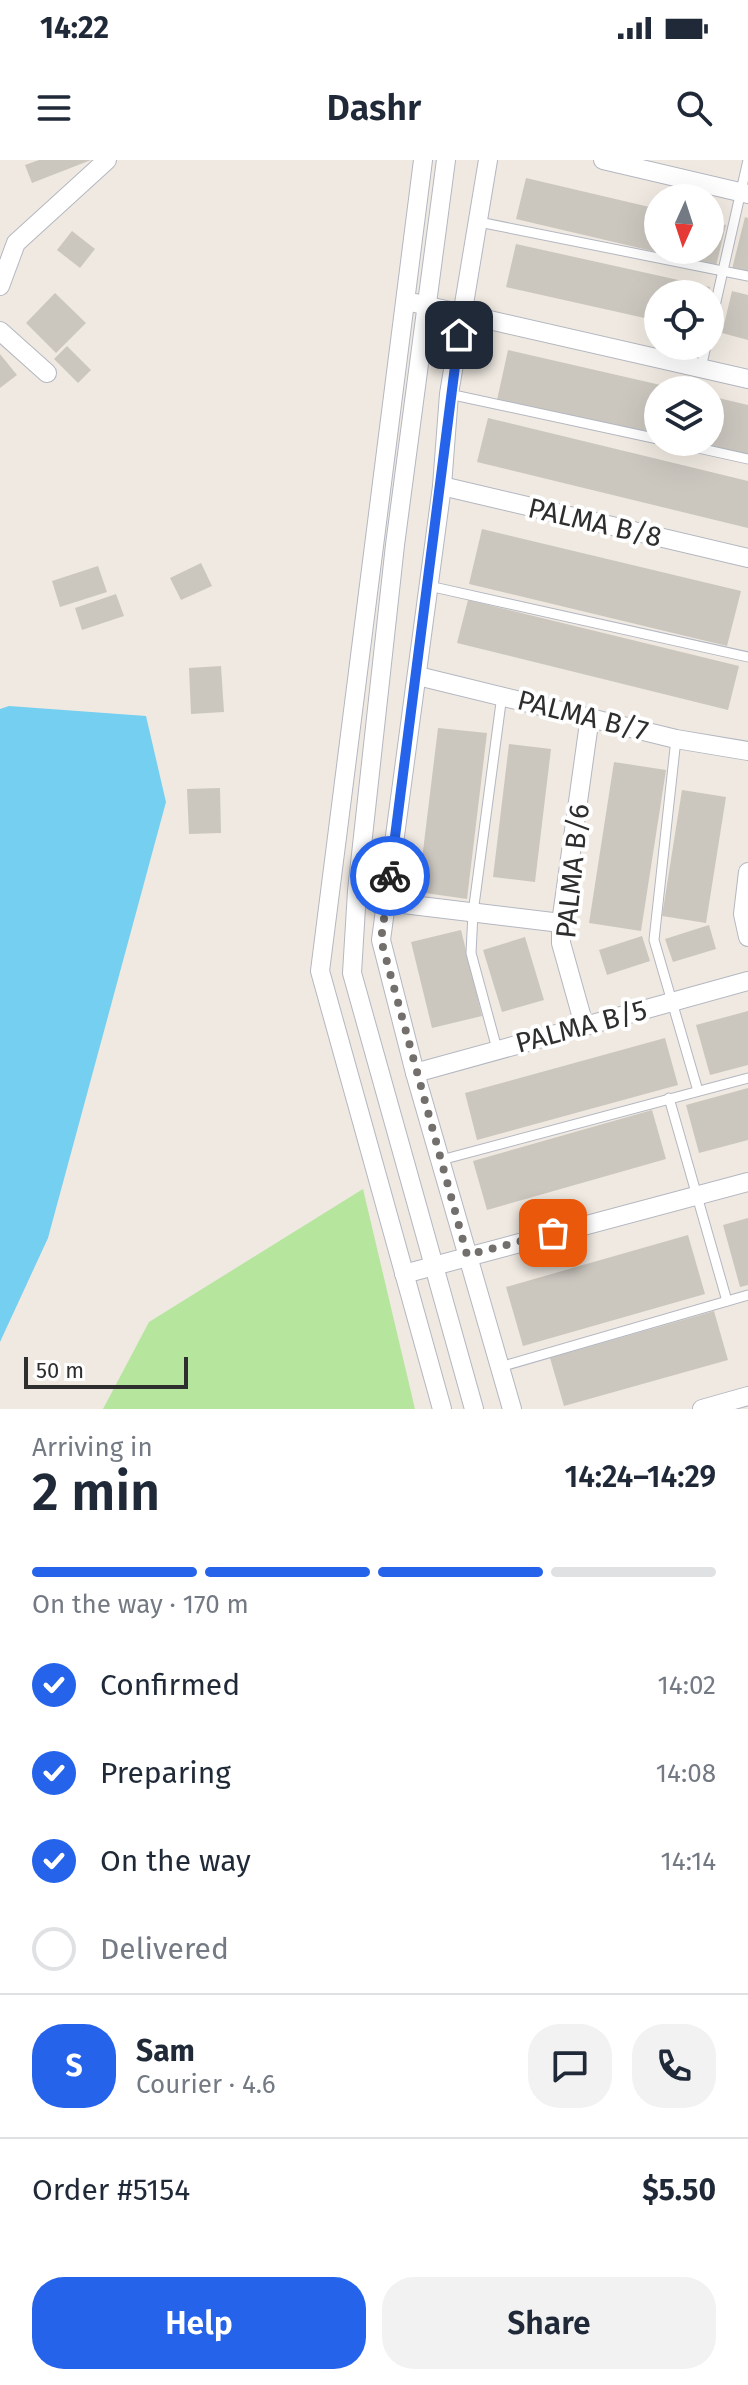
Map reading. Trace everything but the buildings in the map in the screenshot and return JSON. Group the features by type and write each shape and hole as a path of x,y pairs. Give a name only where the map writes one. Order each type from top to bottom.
{"street":[{"path":"0,286 16,243 107,160"},
{"path":"423,160 402,300 320,971 442,1409"},
{"path":"446,160 395,545 357,891 352,973 474,1409"},
{"path":"488,160 449,394 442,486 381,940 415,1073 512,1409"},
{"path":"603,160 744,193"},
{"path":"402,300 748,379"},
{"path":"0,331 47,373"},
{"name":"PALMA B/8","path":"442,486 748,558"},
{"name":"PALMA B/7","path":"418,676 676,739 748,751"},
{"name":"PALMA B/6","path":"584,1025 561,943 561,923 590,716"},
{"path":"748,872 743,914 748,937"},
{"path":"387,902 561,923"},
{"name":"PALMA B/5","path":"415,1073 748,981"},
{"path":"404,1274 748,1182"},
{"path":"702,1409 748,1396"}],"lane":[{"path":"721,280 744,193 748,160"},
{"path":"479,222 748,276"},
{"path":"701,368 703,360"},
{"path":"449,394 644,436"},
{"path":"724,454 748,459"},
{"path":"429,586 748,657"},
{"path":"497,1049 471,953 473,913 502,695"},
{"path":"676,739 654,940 698,1091"},
{"path":"441,1160 748,1078"},
{"path":"669,1098 727,1301"},
{"path":"500,1367 748,1295"}],"green space":[{"path":"363,1189 415,1409 103,1409 149,1322"}],"water":[{"path":"9,706 146,716 166,802 48,1238 0,1342 0,709"}],"way so far":[{"path":"390,876 381,940 467,1255 553,1233"}],"route":[{"path":"390,876 418,676 442,486 449,394 459,335"}]}
